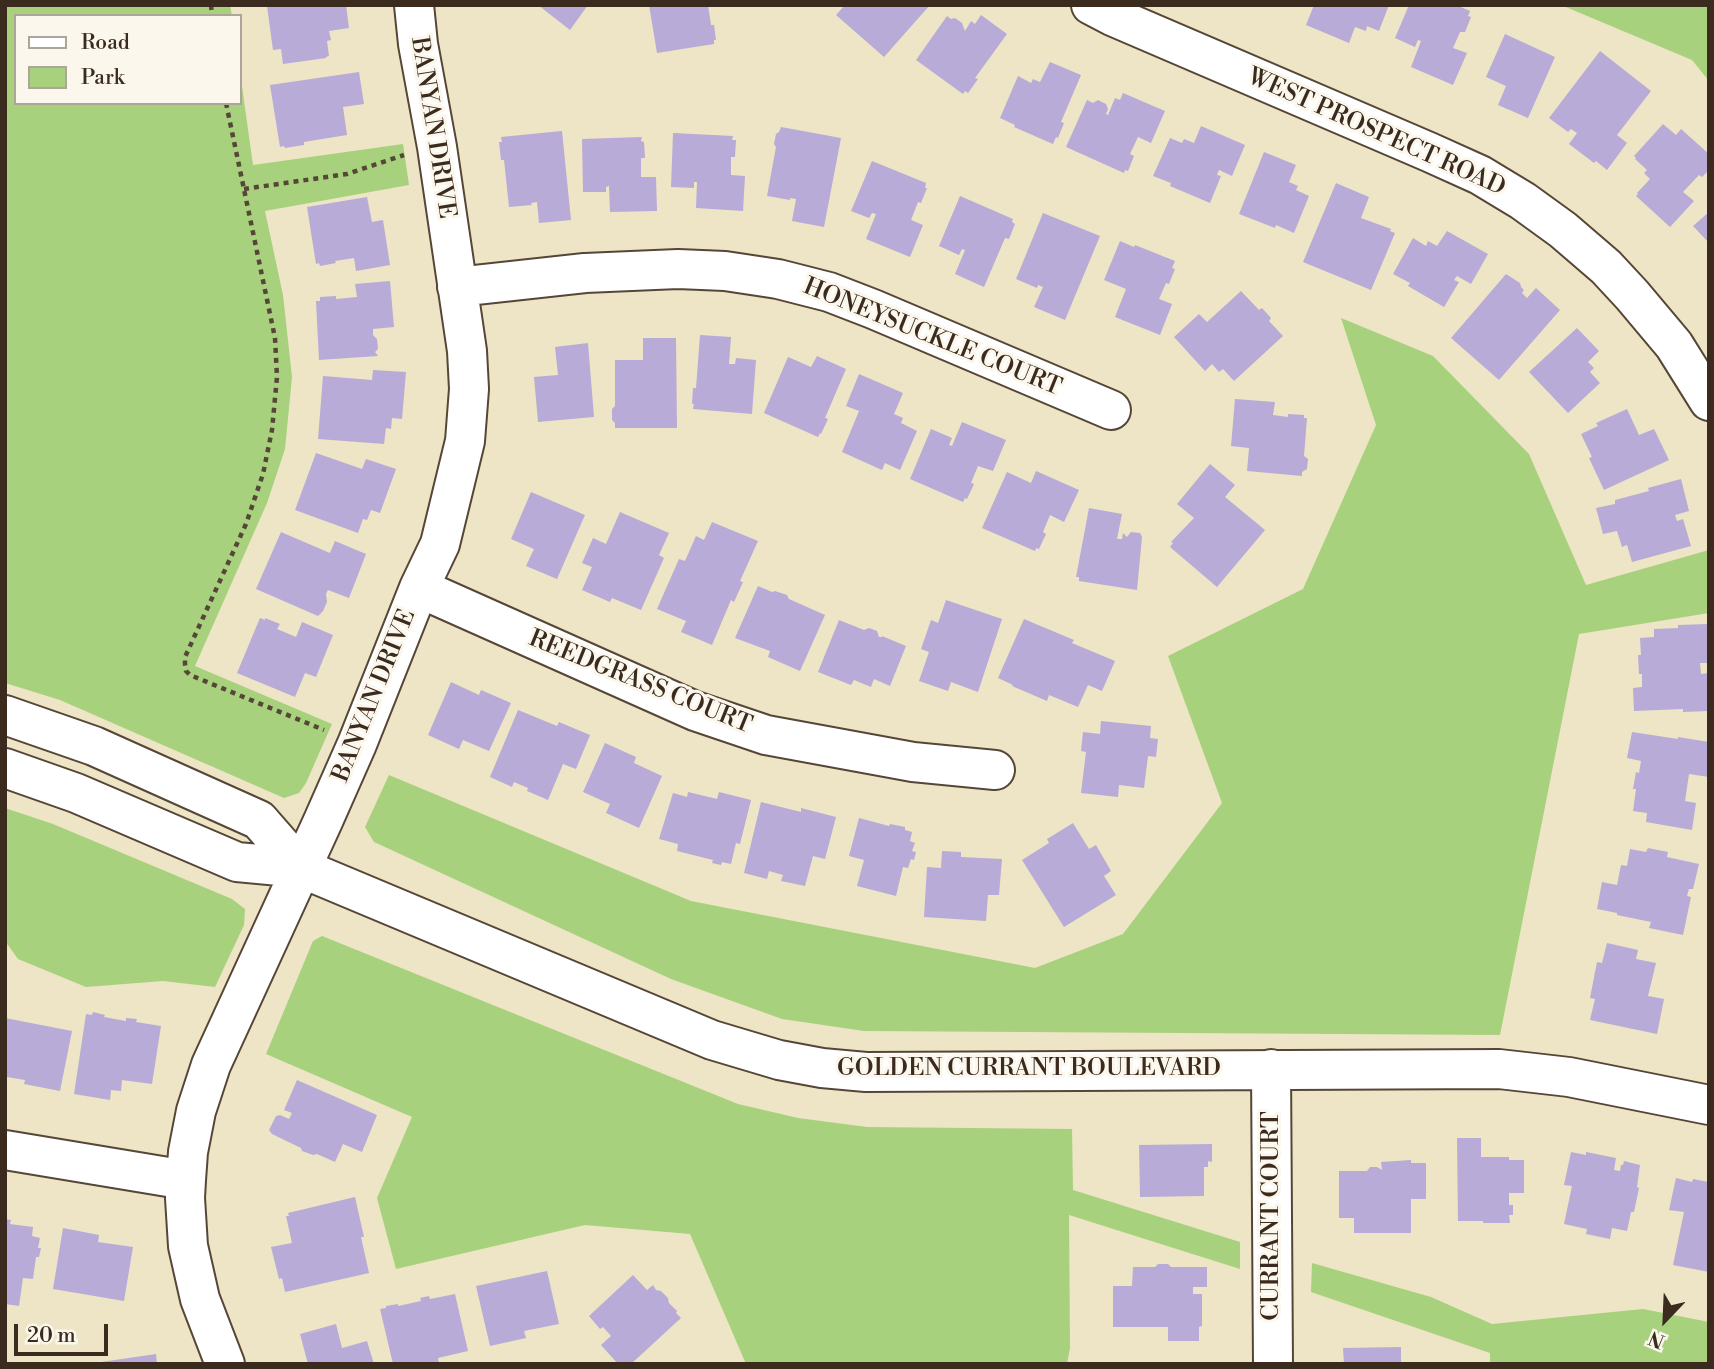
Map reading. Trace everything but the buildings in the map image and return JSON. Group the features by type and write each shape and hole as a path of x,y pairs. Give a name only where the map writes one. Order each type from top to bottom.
{"street":[{"name":"BANYAN DRIVE","path":"225,1364 200,1299 188,1247 186,1181 188,1152 196,1111 211,1065 357,744 419,588 440,544 465,441 467,351 414,5"},
{"name":"WEST PROSPECT ROAD","path":"1091,5 1480,175 1523,201 1563,230 1606,267 1633,295 1674,345 1709,401"},
{"name":"HONEYSUCKLE COURT","path":"457,287 585,274 678,269 725,271 778,279 829,292 873,309 1111,410"},
{"name":"REEDGRASS COURT","path":"419,588 695,711 766,735 913,762 995,770"},
{"name":"GOLDEN CURRANT BOULEVARD","path":"5,715 94,746 259,820 301,868"},
{"name":"GOLDEN CURRANT BOULEVARD","path":"5,768 76,793 236,863 301,868 712,1040 779,1060 866,1072 1499,1069 1569,1077 1709,1105"},
{"name":"CURRANT COURT","path":"1271,1069 1273,1364"},
{"path":"5,1150 186,1181"}],"path":[{"path":"226,105 275,338 277,377 272,429 262,474 246,524 185,657 186,671 190,675 357,744"},
{"path":"244,189 347,173 437,147"}],"green space":[{"path":"5,5 230,5 232,14 14,14 14,105 242,105 242,86 253,165 403,144 409,185 265,211 283,295 292,377 285,449 267,503 195,666 332,724 306,783 299,793 284,798 60,700 5,683"},
{"path":"1561,5 1709,5 1709,81 1692,60"},
{"path":"1341,318 1433,356 1529,454 1586,585 1709,550 1709,613 1579,634 1500,1035 864,1031 782,1019 671,979 374,842 365,827 389,775 691,901 1035,968 1123,934 1222,803 1168,656 1303,589 1376,425"},
{"path":"5,808 53,824 232,899 245,909 244,925 215,987 163,981 86,987 18,959 5,941"},
{"path":"322,936 738,1104 798,1118 867,1127 1072,1129 1073,1190 1240,1242 1240,1269 1069,1215 1070,1348 1067,1364 746,1364 690,1234 585,1225 396,1269 377,1198 412,1117 266,1054 313,941"},
{"path":"1312,1263 1431,1297 1492,1324 1643,1309 1709,1322 1709,1364 1490,1364 1490,1353 1311,1292"}]}
